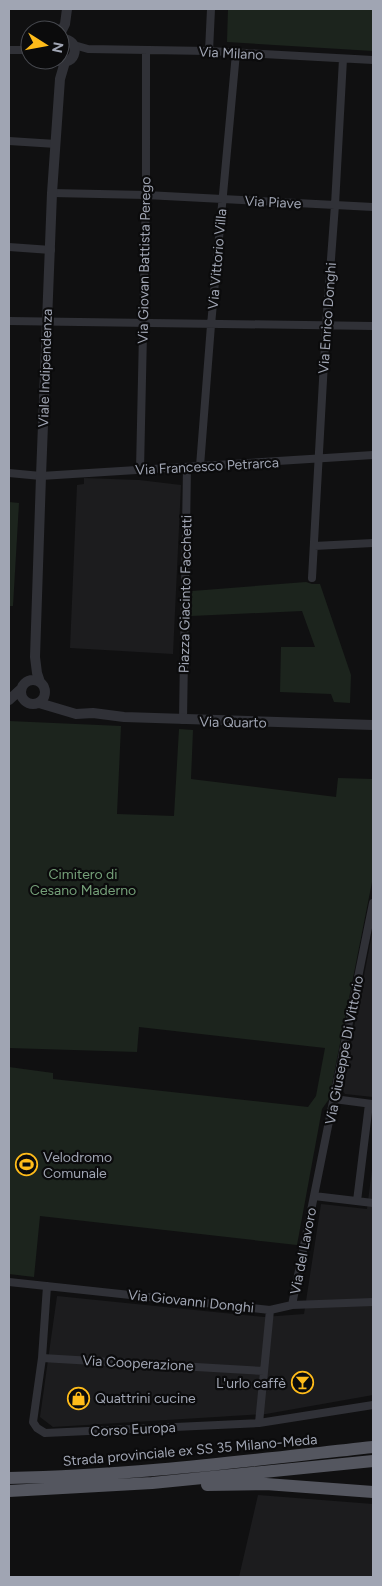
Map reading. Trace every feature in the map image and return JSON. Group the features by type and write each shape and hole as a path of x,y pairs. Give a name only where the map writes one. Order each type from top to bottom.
{"highway":[{"name":"Strada provinciale ex SS 35 Milano-Meda","path":"9,1478 53,1477 197,1466 373,1447"},
{"name":"Strada provinciale ex SS 35 Milano-Meda","path":"9,1491 152,1483 373,1461"},
{"path":"152,1483 196,1486 266,1484 373,1492"}],"street":[{"path":"209,51 211,9"},
{"name":"Via Milano","path":"70,41 88,49 209,51 373,60"},
{"name":"Via Milano","path":"70,57 88,49"},
{"name":"Via Giovan Battista Perego","path":"140,470 146,195 146,50"},
{"name":"Via Vittorio Villa","path":"200,466 236,53"},
{"name":"Via Enrico Donghi","path":"312,578 343,59"},
{"name":"Viale Indipendenza","path":"40,682 35,657 40,476 52,193 61,70"},
{"path":"9,141 56,144"},
{"name":"Via Piave","path":"52,193 146,195 373,207"},
{"path":"9,247 51,250"},
{"path":"9,321 373,326"},
{"name":"Via Francesco Petrarca","path":"9,473 40,476 373,454"},
{"name":"Piazza Giacinto Facchetti","path":"183,720 187,467"},
{"path":"314,546 373,543"},
{"name":"Viale Indipendenza","path":"28,681 35,657"},
{"path":"9,700 22,686 28,681 36,680 44,688 44,697 39,703 31,705 24,701 20,694 20,689"},
{"name":"Via Quarto","path":"45,692 60,704 92,713 124,718 373,725"},
{"path":"9,705 24,701"},
{"name":"Via Quarto","path":"39,703 76,714 92,713"},
{"name":"Via Giuseppe Di Vittorio","path":"314,1196 373,903"},
{"path":"334,1100 371,1104 357,1201"},
{"path":"314,1196 373,1203"},
{"name":"Via del Lavoro","path":"292,1305 314,1196"},
{"name":"Via Giovanni Donghi","path":"9,1282 270,1310 292,1305 373,1302"},
{"name":"Corso Europa","path":"47,1286 42,1358 33,1422 37,1428 45,1433 259,1423 373,1405"},
{"path":"259,1423 270,1310"},
{"name":"Via Cooperazione","path":"42,1358 264,1370"}],"shaded area":[{"path":"84,478 139,480 181,485 173,654 70,648 77,485 84,484"},
{"path":"373,929 373,1097 345,1094 342,1090"},
{"path":"373,1162 373,1395 266,1414 53,1427 40,1417 57,1296 264,1317 304,1314 321,1204 367,1209"},
{"path":"258,1495 373,1504 373,1577 239,1577"}],"green space":[{"path":"228,9 373,9 373,51 227,42"},
{"path":"9,502 19,503 13,606 9,606"},
{"path":"306,582 320,584 351,675 350,703 334,702 331,694 280,692 281,647 315,647 302,611 191,616 192,591"},
{"name":"Cimitero di Cesano Maderno","path":"9,721 121,726 117,814 174,816 179,729 193,730 191,779 336,797 338,778 373,779 373,877 329,1099 322,1109 297,1245 40,1216 34,1277 9,1274 9,1067 53,1073 53,1079 308,1107 316,1096 325,1048 139,1027 137,1052 9,1048"}],"place":[{"name":"Velodromo Comunale","path":"27,1165"},
{"name":"L'urlo caffè","path":"302,1383"},
{"name":"Quattrini cucine","path":"79,1398"}]}
